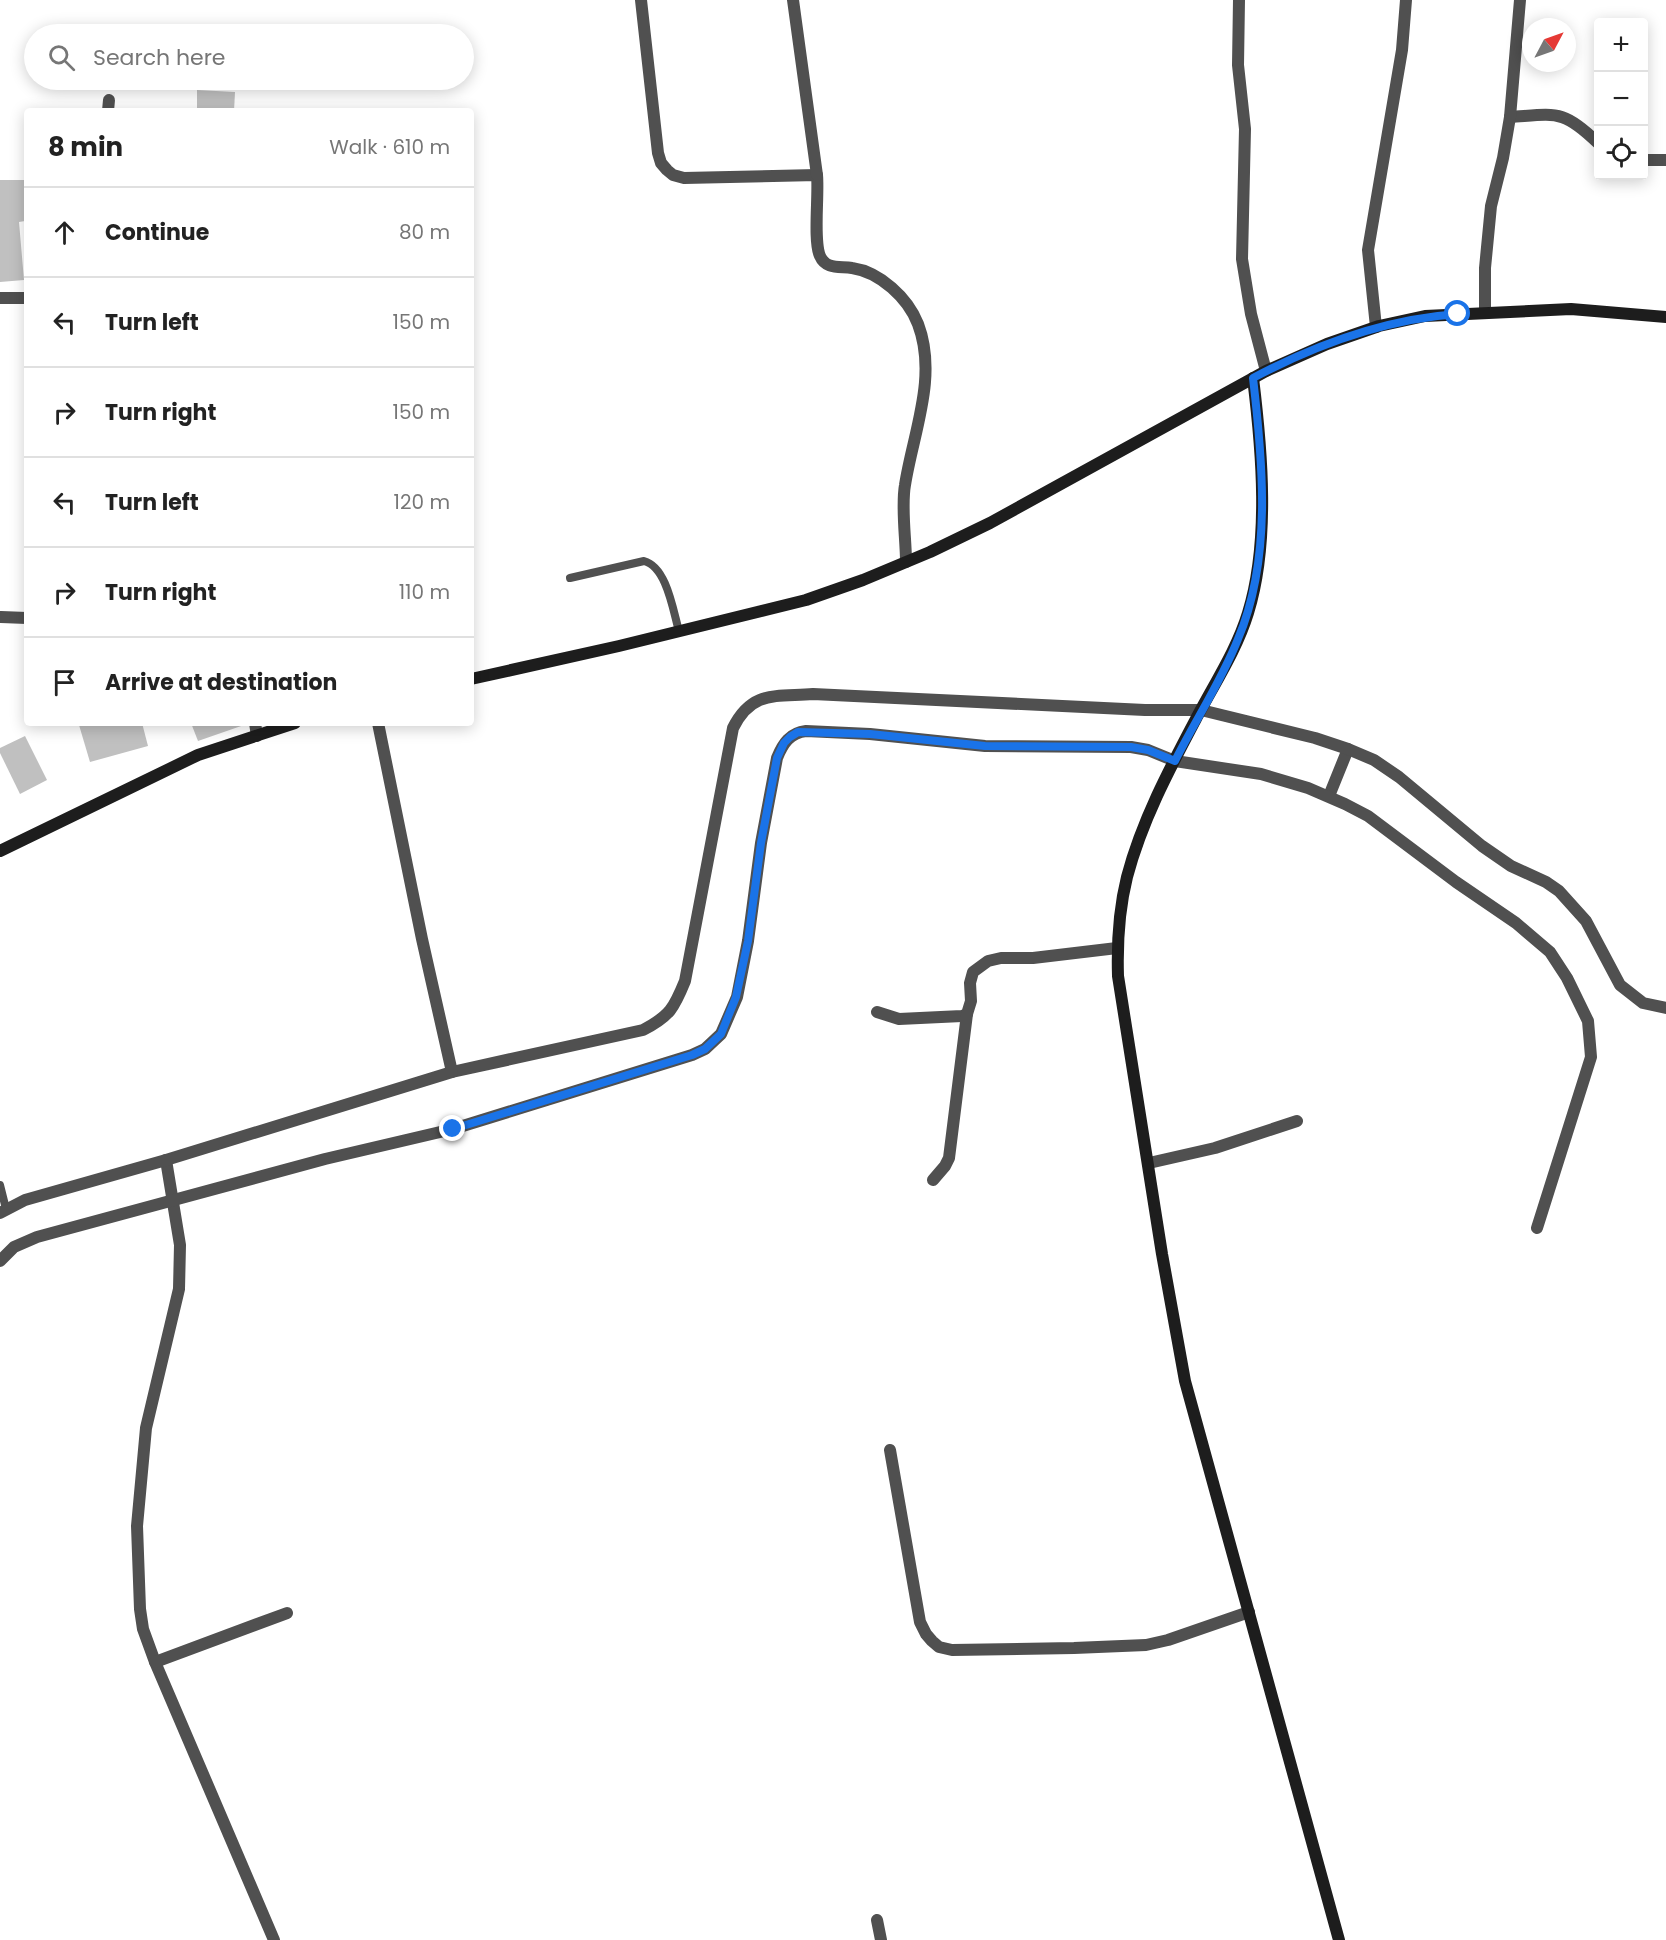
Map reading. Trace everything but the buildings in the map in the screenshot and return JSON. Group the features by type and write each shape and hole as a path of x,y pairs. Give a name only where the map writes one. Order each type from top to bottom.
{"main road":[{"path":"474,678 806,600 906,562 990,523 1266,371 1327,344 1376,327 1425,316 1571,309 1666,317"},
{"path":"1253,378 1261,458 1258,564 1249,611 1238,640 1177,757 1137,844 1126,879 1118,948 1118,976 1162,1254 1185,1381 1340,1940"},
{"path":"0,851 198,755 256,729 276,726"}],"street":[{"path":"641,0 658,153 661,163 667,170 673,175 696,178 817,175"},
{"path":"793,0 817,175 819,255 824,262 833,267 852,268 878,277 894,289 906,302 918,322 924,340 926,372 915,444 904,487 906,562"},
{"path":"1239,0 1238,65 1245,129 1242,259 1249,304 1266,371"},
{"path":"1376,327 1368,250 1402,50 1406,0"},
{"path":"1485,313 1485,268 1491,206 1510,117 1520,0"},
{"path":"1510,117 1553,114 1579,124 1594,138"},
{"path":"1648,160 1666,160"},
{"path":"0,298 24,298"},
{"path":"1,617 24,618"},
{"path":"3,1211 25,1200 166,1164 452,1072 643,1030 663,1020 676,1002 685,981 733,728 741,712 752,702 771,697 813,694 1199,713 1315,738 1346,754 1374,760 1399,777 1491,853 1559,891 1586,921 1620,985 1643,1003 1666,1008"},
{"path":"379,726 452,1072"},
{"path":"0,1261 14,1247 37,1237 171,1197 453,1129 705,1049 721,1034 736,997 748,941 761,843 777,758 784,743 798,732 870,734 985,746 1131,747 1261,774 1330,793 1368,816 1456,882 1516,923 1550,952 1567,978 1587,1021 1591,1057 1537,1228"},
{"path":"1330,793 1346,754"},
{"path":"933,1180 949,1158 973,972 988,961 1001,958 1033,958 1118,948"},
{"path":"877,1012 899,1019 967,1014"},
{"path":"1149,1163 1215,1148 1297,1121"},
{"path":"166,1164 180,1245 179,1289 146,1428 137,1526 140,1610 143,1629 155,1662 274,1940"},
{"path":"890,1450 920,1622 926,1634 939,1647 952,1650 1020,1650 1146,1645 1193,1633 1249,1612"},
{"path":"155,1662 287,1613"},
{"path":"877,1920 881,1940"}],"lane":[{"path":"570,578 644,561 652,563 662,575 679,631"},
{"path":"0,1185 3,1211"}],"route":[{"path":"453,1129 692,1055 705,1049 721,1034 736,997 748,941 761,843 777,758 784,743 798,732 870,734 985,746 1131,747 1148,750 1175,761 1238,640 1249,611 1258,564 1261,518 1261,458 1253,378 1327,344 1379,326 1425,316 1458,314"}]}
